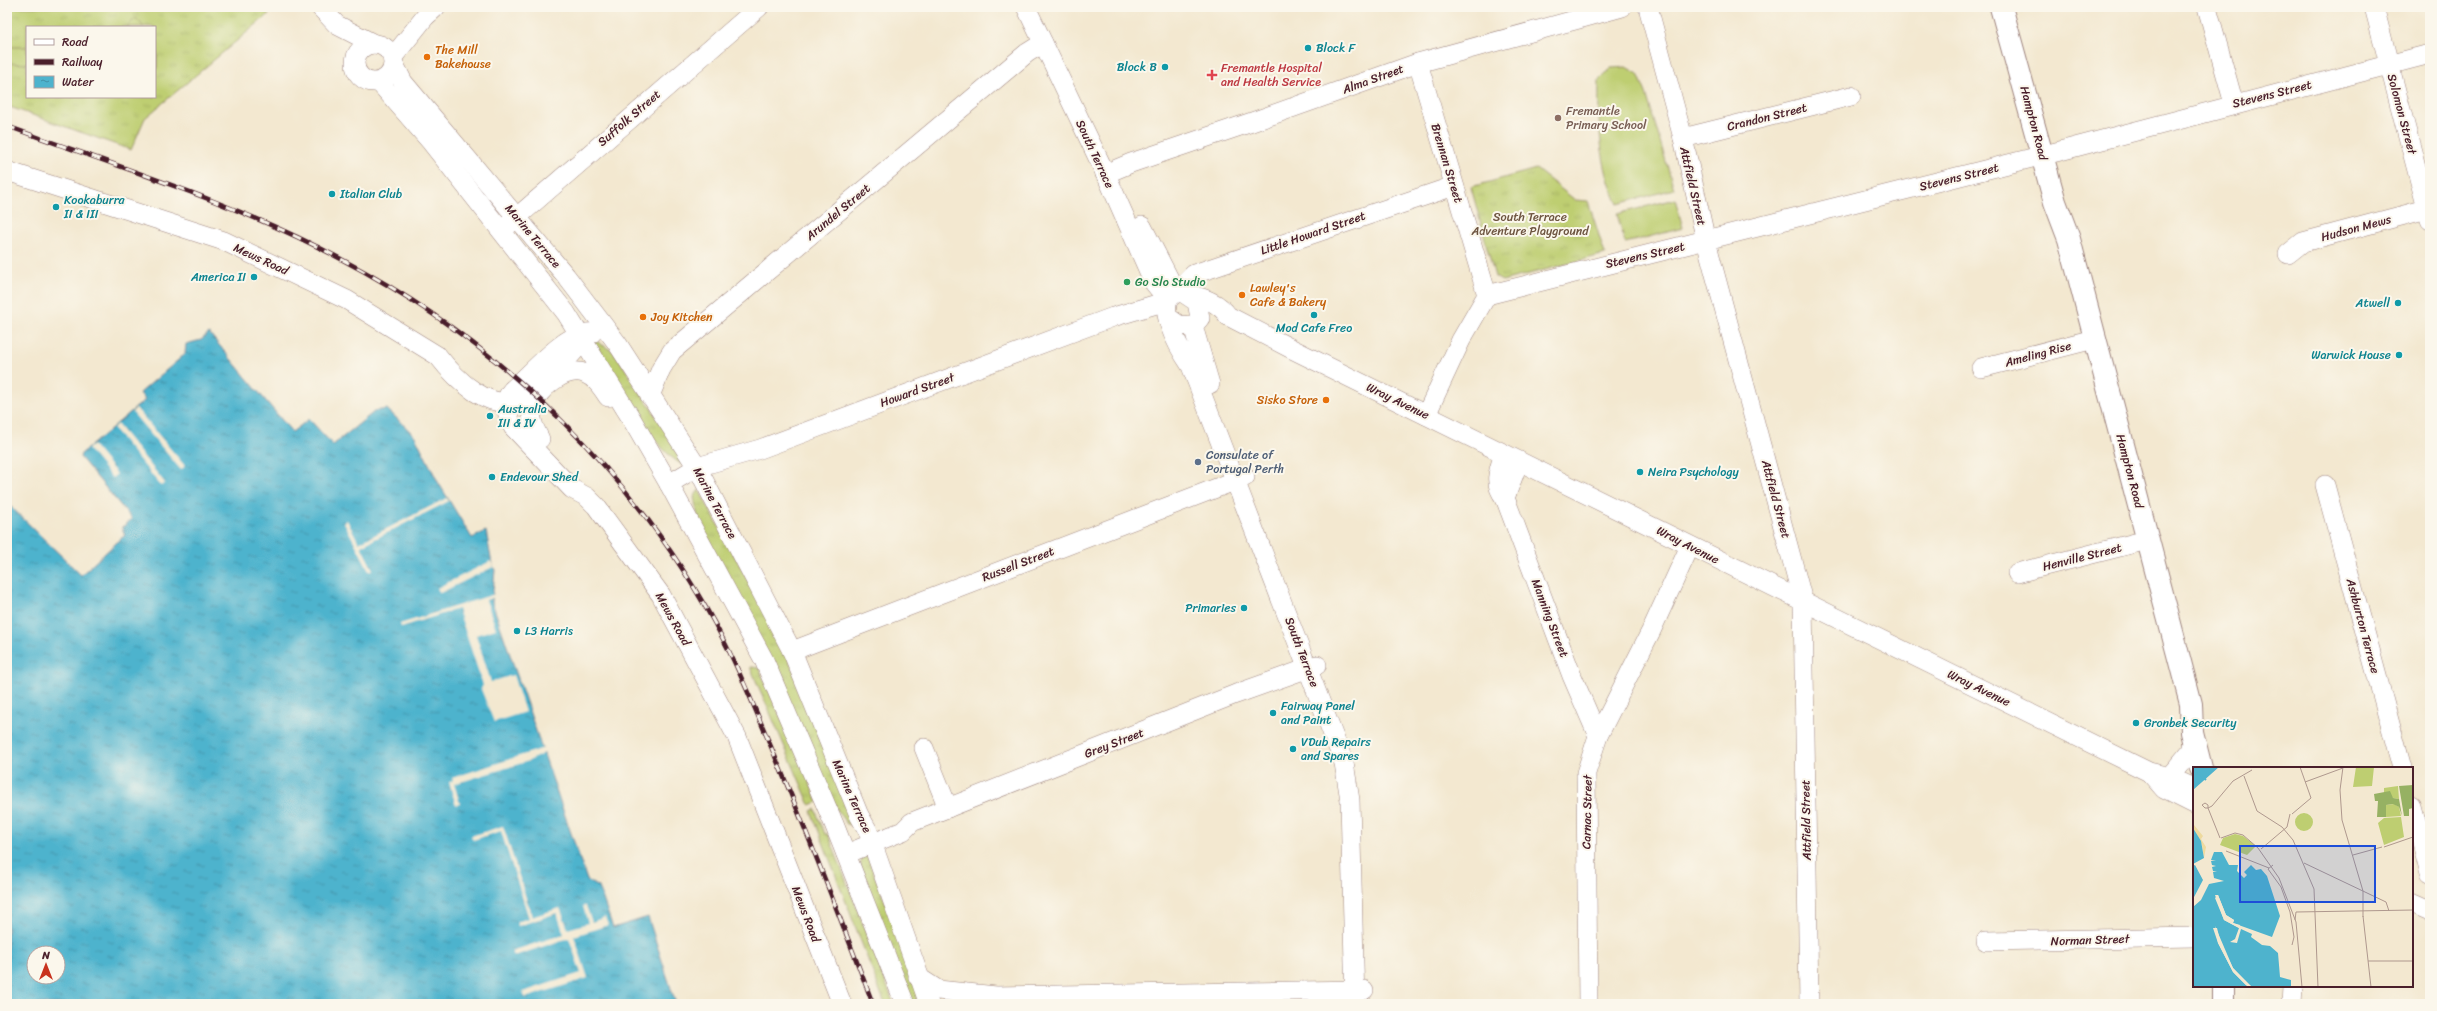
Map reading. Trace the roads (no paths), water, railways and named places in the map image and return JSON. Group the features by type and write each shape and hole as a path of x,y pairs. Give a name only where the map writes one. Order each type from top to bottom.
{"main road":[{"name":"Hampton Road","path":"2001,7 2048,154 2063,193 2069,239 2094,339 2191,704 2194,740 2201,767"},
{"name":"Hampton Road","path":"2012,7 2048,154"},
{"name":"Hampton Road","path":"2191,704 2205,728 2216,767"},
{"path":"2214,987 2214,1004"},
{"path":"2223,987 2223,1004"}],"street":[{"name":"Marine Terrace","path":"320,7 337,25 376,44 386,47 403,82 517,216 566,276 617,343 697,467 792,651 859,815 870,838 918,977 929,1004"},
{"name":"Suffolk Street","path":"501,232 517,216 760,7"},
{"name":"South Terrace","path":"1026,7 1164,272 1175,299 1176,343 1191,366 1240,479 1313,667 1348,778 1359,997"},
{"name":"South Terrace","path":"1040,7 1111,172"},
{"name":"Alma Street","path":"1111,172 1131,163 1418,63 1622,7"},
{"name":"Attfield Street","path":"1648,7 1683,138 1706,241 1803,601 1809,1004"},
{"path":"2207,7 2234,104"},
{"name":"Solomon Street","path":"2374,7 2428,214"},
{"path":"431,12 393,61 389,76 379,82 364,79 359,75 356,69 356,55 361,50 376,44 431,12"},
{"name":"Marine Terrace","path":"337,25 337,34 356,55"},
{"name":"Arundel Street","path":"650,396 661,369 672,351 1043,42"},
{"name":"Stevens Street","path":"1487,295 2048,154 2234,104 2430,54"},
{"name":"Brennan Street","path":"1418,63 1487,295"},
{"name":"Marine Terrace","path":"379,82 431,142 566,313 578,339 631,418 670,484 764,660 844,848 905,1004"},
{"name":"Crandon Street","path":"1683,138 1851,96"},
{"name":"Mews Road","path":"7,170 224,241 347,300 438,356 447,368 475,392 504,397 508,417 513,427 572,489 587,497 661,595 737,737 842,1004"},
{"name":"Little Howard Street","path":"1175,299 1187,281 1194,274 1454,186"},
{"name":"Hudson Mews","path":"2288,254 2303,242 2428,214"},
{"path":"566,276 568,285 589,320 578,339 504,397 582,485 587,497"},
{"path":"1426,415 1461,340 1487,295"},
{"name":"South Terrace","path":"1175,299 1197,302 1197,322 1212,392 1240,479"},
{"path":"1175,299 1179,325 1228,316"},
{"name":"Wray Avenue","path":"1175,299 1212,302 1223,308 1228,316 1512,458 2149,772 2169,777 2193,788"},
{"name":"Howard Street","path":"670,484 697,467 760,449 1113,317 1175,299"},
{"path":"578,339 599,335 617,343"},
{"path":"540,439 533,426 532,411 535,401 577,354 578,339"},
{"name":"Ameling Rise","path":"1981,368 2094,339"},
{"path":"549,386 567,374 584,373 597,382 608,398 631,418"},
{"path":"709,490 719,474 760,449"},
{"name":"Manning Street","path":"1512,458 1497,472 1499,491 1505,498 1572,676 1598,736"},
{"name":"Russell Street","path":"792,651 1240,479"},
{"name":"Ashburton Terrace","path":"2325,485 2402,767"},
{"name":"Henville Street","path":"2016,573 2147,540"},
{"name":"Carnac Street","path":"1588,1004 1586,773 1598,736 1651,631 1690,546"},
{"name":"Grey Street","path":"844,848 870,838 900,820 912,822 1236,694 1313,667"},
{"path":"2169,777 2191,751 2194,740"},
{"path":"924,748 948,808"},
{"name":"Wray Avenue","path":"2149,772 2164,789 2193,804"},
{"path":"2413,810 2430,872"},
{"name":"Norman Street","path":"1986,942 2193,936"},
{"path":"918,977 938,990 996,996 1359,997"},
{"path":"2292,987 2292,1004"},
{"path":"958,1004 996,996"}],"water":[{"path":"209,333 292,432 309,419 333,445 375,411 387,409 415,436 438,482 472,538 486,531 492,564 495,570 492,602 587,880 599,887 613,928 648,917 676,1004 7,1004 7,503 81,575 125,535 122,528 132,519 80,457 81,454 145,400 140,393 185,354 186,344 201,340"}],"railway":[{"path":"7,126 219,203 260,220 341,259 401,293 457,332 511,374 562,421 609,471 652,524 690,581 724,641 790,791 873,1004"}],"place":[{"name":"Block F","path":"1308,48"},
{"name":"The Mill Bakehouse","path":"427,57"},
{"name":"Block B","path":"1165,67"},
{"name":"Fremantle Hospital and Health Service","path":"1212,75"},
{"name":"Fremantle Primary School","path":"1558,118"},
{"name":"Italian Club","path":"332,194"},
{"name":"Kookaburra II & III","path":"56,207"},
{"name":"America II","path":"254,277"},
{"name":"Go Slo Studio","path":"1127,282"},
{"name":"Lawley's Cafe & Bakery","path":"1242,295"},
{"name":"Atwell","path":"2398,303"},
{"name":"Mod Cafe Freo","path":"1314,315"},
{"name":"Joy Kitchen","path":"643,317"},
{"name":"Warwick House","path":"2399,355"},
{"name":"Sisko Store","path":"1326,400"},
{"name":"Australia III & IV","path":"490,416"},
{"name":"Consulate of Portugal Perth","path":"1198,462"},
{"name":"Neira Psychology","path":"1640,472"},
{"name":"Endevour Shed","path":"492,477"},
{"name":"Primaries","path":"1244,608"},
{"name":"L3 Harris","path":"517,631"},
{"name":"Fairway Panel and Paint","path":"1273,713"},
{"name":"Gronbek Security","path":"2136,723"},
{"name":"VDub Repairs and Spares","path":"1293,749"}],"park label":[{"name":"South Terrace Adventure Playground","path":"1530,224"}]}
